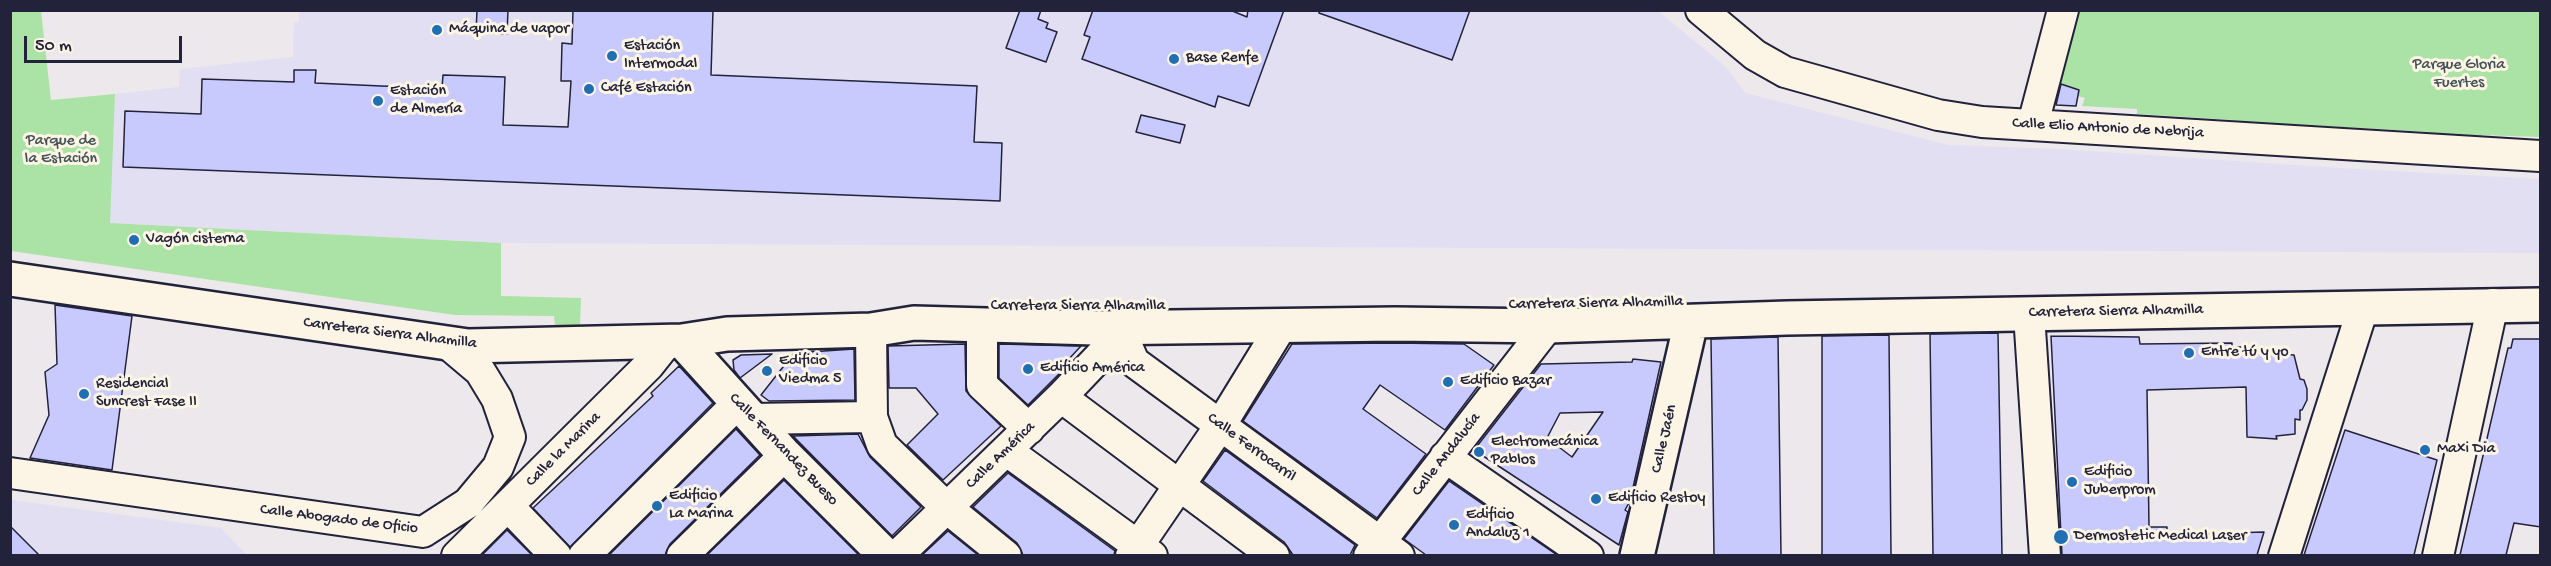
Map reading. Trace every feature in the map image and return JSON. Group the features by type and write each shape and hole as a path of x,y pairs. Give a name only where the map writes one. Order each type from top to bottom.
{"main road":[{"name":"Carretera Sierra Alhamilla","path":"10,279 448,344 675,341 727,334 871,330 914,323 976,307 1383,306 1810,301 2541,288"},
{"name":"Carretera Sierra Alhamilla","path":"1691,322 1705,314 1784,310 1810,301"},
{"name":"Carretera Sierra Alhamilla","path":"914,323 1111,341 1282,325 1534,326 2493,304 2541,305"},
{"name":"Carretera Sierra Alhamilla","path":"1111,341 1127,323 1209,315 1244,306"},
{"name":"Carretera Sierra Alhamilla","path":"1383,306 1409,314 1483,315 1534,326"},
{"name":"Calle Jaén","path":"1637,555 1691,322"},
{"name":"Calle Fernandez Bueso","path":"675,341 886,555"}],"street":[{"name":"Calle Elio Antonio de Nebrija","path":"1701,10 1755,55 1785,72 1938,115 1982,122 2541,156"},
{"path":"2033,124 2063,10"},
{"path":"2438,555 2493,304"},
{"path":"2284,555 2363,308"},
{"path":"2029,314 2045,555"},
{"path":"1007,451 1140,552 1178,486 1220,426 1282,325"},
{"name":"Calle Andalucía","path":"1382,551 1534,326"},
{"path":"871,330 872,417 882,445 947,508 1006,555"},
{"path":"982,338 982,385 1029,429"},
{"name":"Calle la Marina","path":"457,555 675,341"},
{"name":"Calle América","path":"897,555 1061,397 1111,341"},
{"name":"Calle Ferrocarril","path":"1111,341 1134,362 1382,551"},
{"name":"Calle Abogado de Oficio","path":"10,472 423,532 468,503 498,467 510,438 497,399 480,371 448,344"},
{"path":"1061,397 1274,555"},
{"path":"584,555 744,412 872,417"},
{"path":"682,555 785,455"},
{"path":"1445,457 1588,555"},
{"path":"508,506 556,555"}],"shaded area":[{"path":"299,10 1658,11 1726,67 1745,93 1948,145 2059,149 2540,179 2540,253 501,243 109,223 115,94 179,87 180,69 293,57 294,23 299,22"},
{"path":"11,500 221,528 247,555 11,556"}],"green space":[{"name":"Parque de la Estación","path":"11,10 41,11 51,100 115,94 110,223 501,243 501,296 581,298 580,326 555,325 554,316 455,315 11,251"},
{"name":"Parque Gloria Fuertes","path":"2075,11 2540,11 2540,137 2482,135 2481,141 2431,138 2430,132 2288,124 2288,130 2234,127 2233,120 2137,114 2137,109 2082,106 2085,98 2078,96 2079,90 2050,80"}],"building":[{"path":"477,10 508,10 507,34 476,33"},
{"path":"573,10 713,10 711,75 977,86 974,142 1002,143 1000,201 123,167 125,111 201,114 202,79 294,82 294,70 316,70 315,83 381,86 442,88 443,75 505,77 503,125 568,127 571,81 561,81 562,43 572,44"},
{"path":"1020,10 1041,10 1038,19 1048,23 1046,28 1057,32 1046,62 1006,48"},
{"name":"Base Renfe","path":"1093,10 1230,10 1247,17 1248,10 1284,10 1249,106 1218,96 1215,107 1082,59 1090,37 1084,35"},
{"path":"1319,10 1470,10 1452,60 1319,13"},
{"path":"2061,84 2079,90 2076,106 2056,105"},
{"path":"1141,115 1185,125 1180,143 1136,132"},
{"name":"Residencial Suncrest Fase II","path":"55,305 132,316 112,470 30,458 49,415 45,372 57,364"},
{"path":"1998,333 2002,555 1933,555 1930,334"},
{"path":"1889,335 1891,555 1822,555 1822,336"},
{"path":"2051,336 2139,337 2140,344 2232,343 2232,347 2245,347 2245,352 2275,351 2275,354 2294,355 2300,379 2304,380 2307,389 2307,400 2300,410 2300,420 2295,419 2295,434 2276,436 2277,439 2247,437 2246,387 2147,390 2149,527 2167,527 2167,535 2264,532 2257,555 2062,555"},
{"path":"1778,337 1781,555 1714,555 1711,339"},
{"path":"2513,339 2540,339 2541,527 2514,523 2506,555 2460,555 2508,348 2511,348"},
{"path":"965,344 966,391 1001,426 943,480 907,445 938,414 916,388 889,388 888,346"},
{"name":"Edificio América","path":"999,344 1081,346 1068,360 1070,363 1028,405 999,378"},
{"path":"1292,344 1464,344 1494,365 1445,430 1380,385 1363,409 1426,454 1377,518 1243,421"},
{"path":"854,349 855,400 769,401 761,395 794,353"},
{"path":"772,354 740,378 734,370 733,360 741,355"},
{"path":"1633,359 1661,362 1630,501 1625,510 1628,512 1619,545 1474,450 1541,364 1632,362","holes":["1603,412 1572,457 1547,438 1560,413"]},
{"path":"679,366 713,403 570,547 533,508 653,396 651,393"},
{"path":"736,429 760,455 670,544 665,555 609,555"},
{"path":"2345,430 2437,460 2414,555 2304,555"},
{"path":"858,434 870,457 921,507 892,536 793,436"},
{"path":"1225,450 1355,545 1350,555 1293,555 1284,542 1203,481"},
{"path":"1008,473 1115,551 1114,555 1023,555 1017,543 973,507"},
{"path":"784,480 859,555 707,555"},
{"name":"Edificio Andaluz 1","path":"1449,481 1557,555 1426,555 1404,539"},
{"path":"10,526 39,555 10,555"},
{"path":"507,530 532,555 482,555"},
{"path":"948,531 978,555 922,555"}],"place":[{"name":"Máquina de vapor","path":"437,30"},
{"name":"Estación Intermodal","path":"612,56"},
{"name":"Base Renfe","path":"1174,59"},
{"name":"Café Estación","path":"589,89"},
{"name":"Estación de Almería","path":"378,101"},
{"name":"Vagón cisterna","path":"134,240"},
{"name":"Entre tú y yo","path":"2189,353"},
{"name":"Edificio América","path":"1028,369"},
{"name":"Edificio Viedma 5","path":"767,371"},
{"name":"Edificio Bazar","path":"1448,382"},
{"name":"Residencial Suncrest Fase II","path":"84,394"},
{"name":"Maxi Dia","path":"2425,450"},
{"name":"Electromecánica Pablos","path":"1479,452"},
{"name":"Edificio Juberprom","path":"2072,482"},
{"name":"Edificio Restoy","path":"1596,499"},
{"name":"Edificio La Marina","path":"657,506"},
{"name":"Edificio Andaluz 1","path":"1454,525"},
{"name":"Dermostetic Medical Laser","path":"2061,537"}]}
